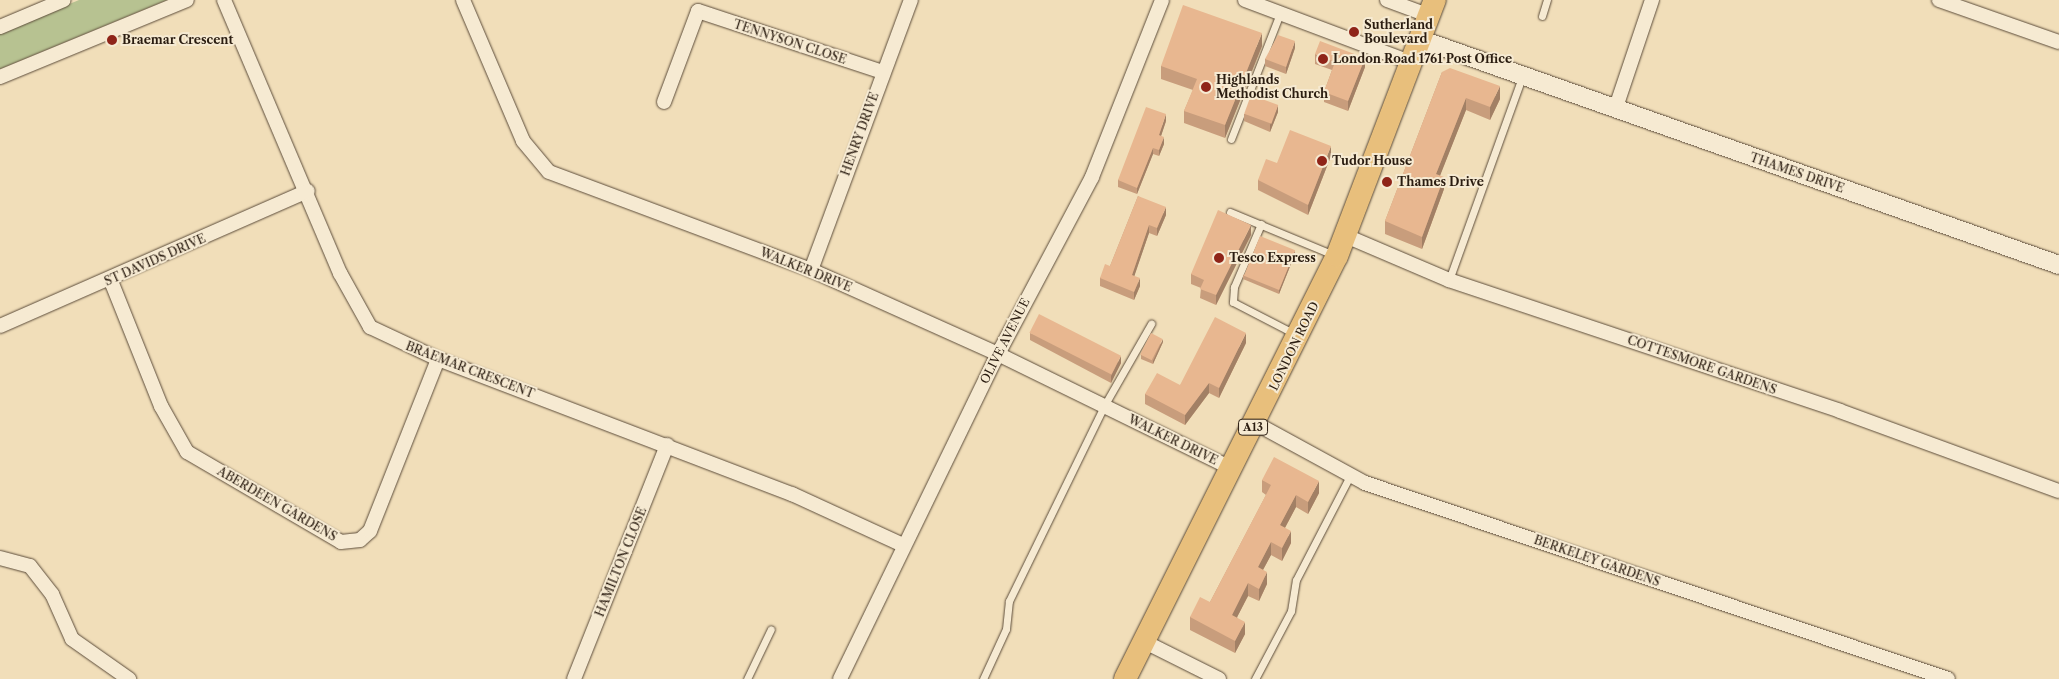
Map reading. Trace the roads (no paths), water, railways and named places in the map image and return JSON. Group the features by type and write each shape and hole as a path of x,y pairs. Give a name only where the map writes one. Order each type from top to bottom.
{"main road":[{"name":"LONDON ROAD","path":"1125,679 1300,336 1341,246 1422,40 1432,8"}],"street":[{"path":"0,27 64,0"},
{"path":"0,77 187,0"},
{"name":"BRAEMAR CRESCENT","path":"224,0 360,315 382,336 792,494 903,545"},
{"name":"WALKER DRIVE","path":"463,0 522,141 549,172 811,270 998,354 1231,468"},
{"name":"HENRY DRIVE","path":"811,270 882,72 911,0"},
{"name":"OLIVE AVENUE","path":"840,679 903,545 998,354 1092,177 1162,0"},
{"path":"1245,0 1413,63"},
{"path":"1387,0 1432,8"},
{"path":"1615,110 1652,0"},
{"path":"1939,0 2059,42"},
{"name":"TENNYSON CLOSE","path":"664,102 700,6 882,72"},
{"name":"THAMES DRIVE","path":"1422,40 1615,110 2059,265"},
{"name":"ST DAVIDS DRIVE","path":"1,321 111,281 308,191"},
{"name":"COTTESMORE GARDENS","path":"1341,246 1449,280 1840,411 2059,491"},
{"name":"ABERDEEN GARDENS","path":"111,281 168,422 188,452 341,542 360,540 370,531 438,359"},
{"name":"BERKELEY GARDENS","path":"1255,423 1350,476 1948,679"},
{"name":"HAMILTON CLOSE","path":"574,679 667,445"},
{"path":"0,558 30,566 52,594 72,639 129,679"},
{"path":"1143,641 1219,679"}],"lane":[{"path":"1542,16 1547,0"},
{"path":"1232,139 1280,13"},
{"path":"1449,280 1522,77"},
{"path":"1230,212 1261,224 1341,246"},
{"path":"1261,224 1234,287 1233,302 1300,336"},
{"path":"984,679 1006,629 1009,601 1104,406 1151,324"},
{"path":"1255,679 1291,610 1296,580 1350,476"},
{"path":"747,679 771,629"}],"place":[{"name":"Sutherland Boulevard","path":"1354,32"},
{"name":"Braemar Crescent","path":"112,40"},
{"name":"London Road 1761 Post Office","path":"1323,59"},
{"name":"Highlands Methodist Church","path":"1206,87"},
{"name":"Tudor House","path":"1322,161"},
{"name":"Thames Drive","path":"1387,182"},
{"name":"Tesco Express","path":"1219,258"}]}
